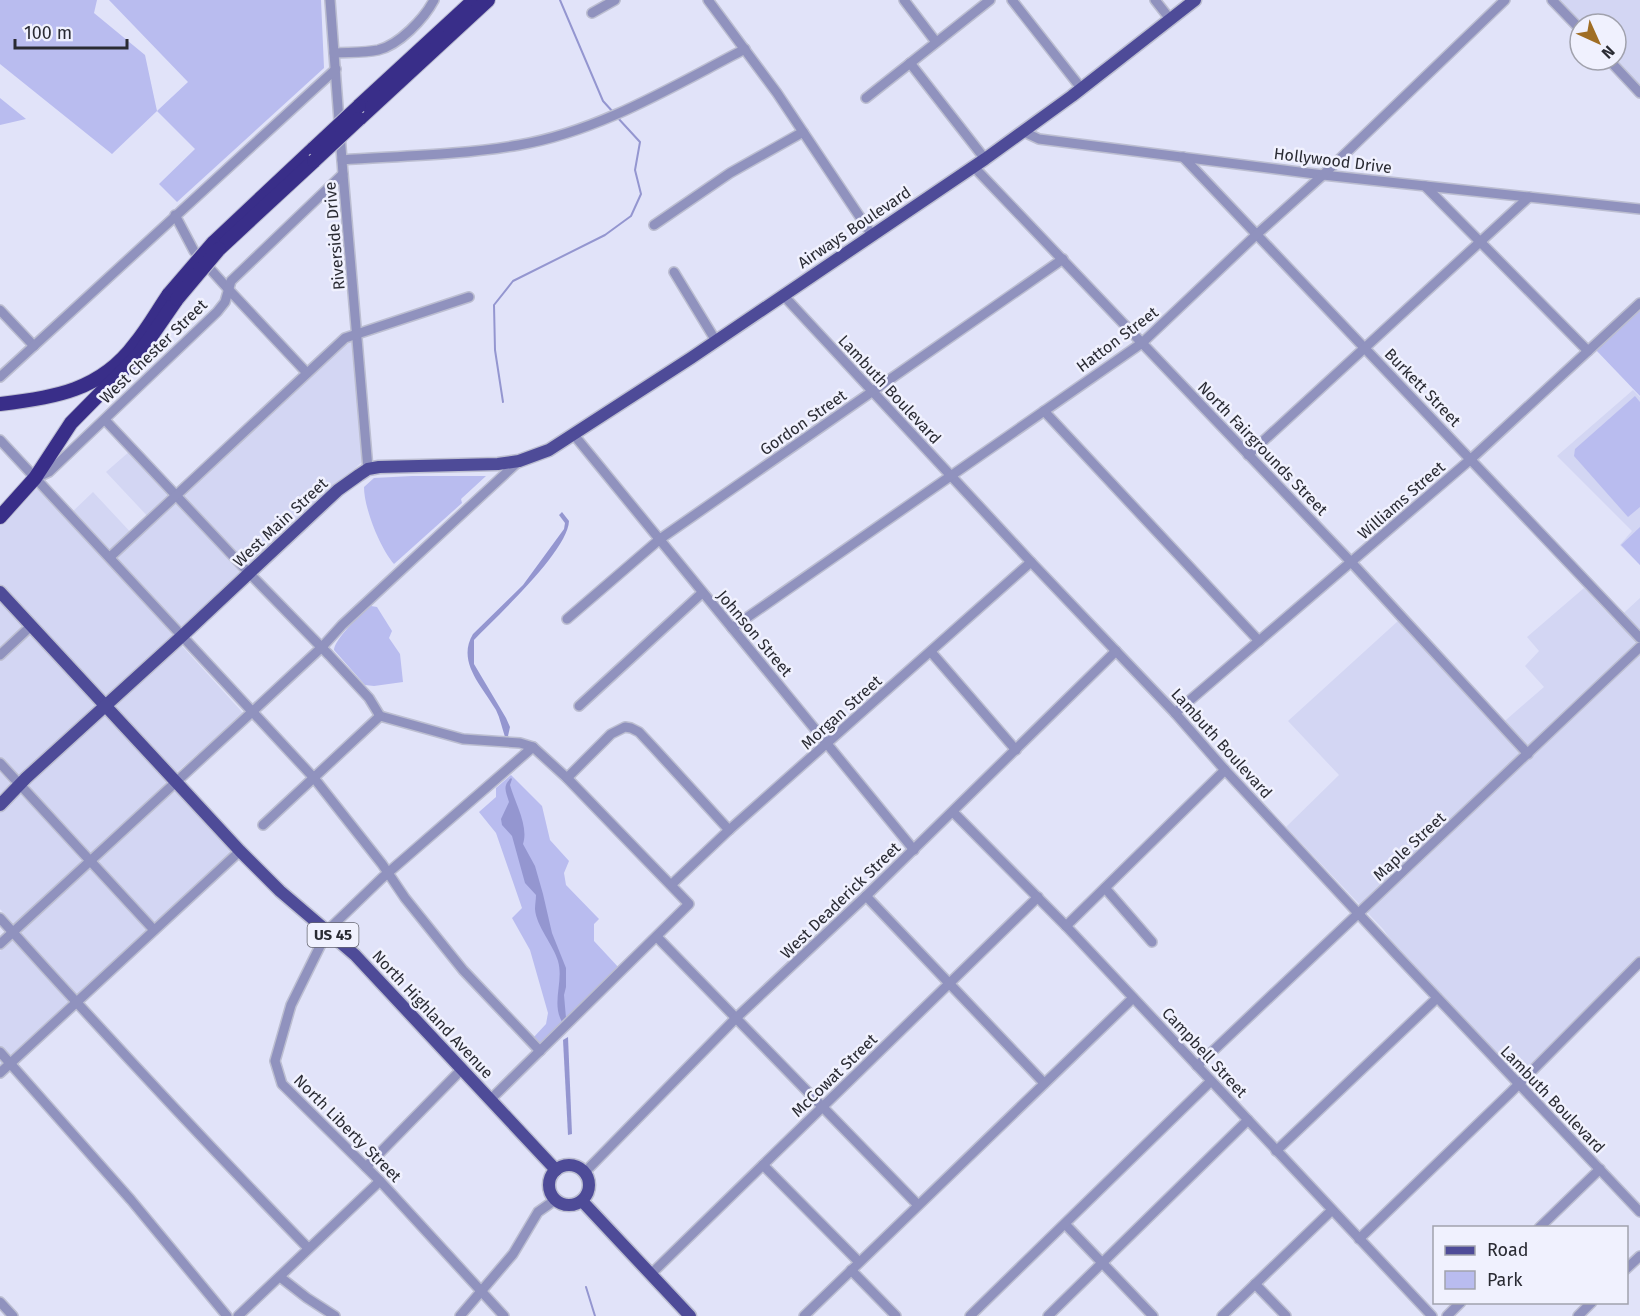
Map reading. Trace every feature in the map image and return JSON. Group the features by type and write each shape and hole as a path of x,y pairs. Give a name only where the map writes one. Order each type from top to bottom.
{"highway":[{"path":"0,404 52,397 75,390 106,373 135,345 173,296 199,271 216,246 474,0"},
{"path":"359,112 488,0"},
{"path":"35,478 71,423 139,354 173,296"},
{"name":"West Chester Street","path":"0,517 35,478"}],"main road":[{"name":"Airways Boulevard","path":"519,461 549,450 574,435 985,159 1024,132 1195,0"},
{"name":"West Main Street","path":"0,805 338,490 369,469 392,465 498,464 519,461"},
{"name":"US 45","path":"0,592 105,706"},
{"name":"North Highland Avenue","path":"105,706 280,891 356,956 556,1170"},
{"path":"567,1164 574,1165 585,1172 588,1177 589,1190 582,1201 568,1205 555,1200 551,1194 549,1181 556,1170 567,1164"},
{"path":"582,1201 690,1316"}],"street":[{"name":"Riverside Drive","path":"330,0 369,469"},
{"path":"334,53 376,50 393,44 427,14 434,0"},
{"path":"592,13 615,0"},
{"path":"708,0 803,132 872,235"},
{"path":"904,0 936,42"},
{"path":"866,98 990,0"},
{"path":"1012,0 1081,88"},
{"path":"1155,0 1170,19"},
{"name":"Hatton Street","path":"732,628 1142,343 1323,175 1505,0"},
{"path":"1552,0 1568,17"},
{"path":"342,160 441,154 520,145 577,129 609,117 745,49"},
{"path":"910,63 985,159"},
{"path":"0,377 174,215 336,69"},
{"path":"1620,72 1640,93"},
{"path":"654,225 730,173 803,132"},
{"name":"Hollywood Drive","path":"1024,132 1039,139 1323,175 1640,209"},
{"name":"Burkett Street","path":"1184,157 1640,638"},
{"name":"North Fairgrounds Street","path":"973,166 1352,563 1528,754"},
{"name":"West Chester Street","path":"35,478 49,472 217,312 230,291 231,281 343,174"},
{"path":"1425,186 1588,351"},
{"path":"1248,455 1529,197"},
{"path":"174,215 194,251 307,373"},
{"name":"Gordon Street","path":"567,619 660,539 1063,259"},
{"path":"674,272 716,341"},
{"name":"Lambuth Boulevard","path":"783,295 951,477 1175,713 1437,998 1640,1212"},
{"path":"110,557 345,338 469,297"},
{"name":"Williams Street","path":"1175,713 1471,459 1640,303"},
{"path":"0,310 34,346"},
{"path":"1044,411 1259,641"},
{"path":"105,420 249,573 322,646 369,698 380,716 463,739 520,743 533,747 567,778 688,904 490,1099"},
{"name":"Johnson Street","path":"574,435 914,850"},
{"path":"0,440 314,778 463,970 540,1051"},
{"path":"0,944 252,712 519,461"},
{"name":"Morgan Street","path":"671,885 729,830 1031,562"},
{"path":"579,706 702,592"},
{"path":"0,655 31,626"},
{"name":"Maple Street","path":"1197,1065 1640,647"},
{"name":"West Deaderick Street","path":"585,1172 736,1018 914,850 1116,651"},
{"path":"931,652 1016,750"},
{"path":"263,825 380,716"},
{"path":"567,778 611,734 625,727 631,728 639,732 729,830"},
{"path":"328,930 389,873 533,747"},
{"path":"0,763 154,930"},
{"path":"1066,926 1225,770"},
{"name":"Campbell Street","path":"952,812 1066,926 1432,1316"},
{"path":"0,1073 240,851"},
{"path":"1104,888 1152,942"},
{"path":"866,896 1044,1083"},
{"name":"McCowat Street","path":"651,1274 1038,897"},
{"path":"0,918 168,1103 308,1248"},
{"name":"North Liberty Street","path":"328,930 291,1005 275,1061 282,1084 380,1181 504,1316"},
{"path":"657,937 918,1205"},
{"path":"1359,1239 1640,962"},
{"path":"804,1316 1133,998"},
{"path":"1276,1150 1437,998"},
{"path":"0,1052 94,1157 227,1316"},
{"path":"366,1167 462,1069"},
{"path":"970,1316 1211,1081"},
{"path":"1048,1316 1248,1120"},
{"path":"763,1165 859,1262"},
{"path":"1540,1226 1600,1169"},
{"path":"238,1316 380,1181"},
{"path":"460,1316 513,1254 538,1212 555,1200"},
{"path":"1222,1316 1332,1210"},
{"path":"1065,1224 1153,1316"},
{"path":"1628,1267 1640,1256"},
{"path":"851,1270 896,1316"},
{"path":"280,1277 335,1316"},
{"path":"1255,1284 1286,1316"},
{"path":"0,1302 13,1316"},
{"path":"1447,1316 1459,1304"},
{"path":"1578,1316 1590,1304"}],"shaded area":[{"path":"1558,0 1640,0 1640,86 1627,72 1628,12 1570,12"},
{"path":"355,336 363,461 172,635 243,713 167,781 234,853 0,1069 0,951 21,932 0,909 0,524 38,487 69,515 93,492 135,537 152,521 106,472 130,451 177,499 342,344"},
{"path":"1633,390 1640,397 1640,565 1620,545 1632,531 1557,456"},
{"path":"562,512 569,521 566,534 557,549 529,583 474,640 474,664 510,727 508,736 505,737 496,710 469,664 469,644 473,634 523,585 564,529 565,523 559,515"},
{"path":"1584,588 1615,621 1640,598 1640,958 1557,1041 1520,1073 1503,1057 1497,1055 1396,948 1383,929 1286,827 1339,775 1288,721 1398,621 1499,726 1544,687 1525,666 1539,651 1527,637"},
{"path":"511,778 510,785 523,822 523,844 535,866 552,933 566,968 564,995 566,1018 562,1022 557,999 560,977 558,961 538,922 535,909 536,895 525,883 512,836 502,825 501,819 509,802 506,786"},
{"path":"568,1037 572,1134 568,1135 563,1040"}],"green space":[{"path":"0,0 97,0 94,13 145,55 157,111 112,154 0,64"},
{"path":"109,0 321,0 324,68 177,202 159,184 195,149 157,111 188,82"},
{"path":"0,98 26,119 0,125"},
{"path":"1640,309 1640,396 1595,349"},
{"path":"1635,396 1640,402 1640,507 1628,517 1574,456 1575,449"},
{"path":"486,476 461,499 462,503 394,564 383,548 374,527 364,487 374,478"},
{"path":"1640,527 1640,565 1621,545"},
{"path":"371,606 377,607 392,631 389,638 400,654 403,682 365,685 334,650 343,633"},
{"path":"511,775 542,806 550,840 569,861 564,873 566,885 599,919 594,924 594,941 620,969 545,1042 538,1043 533,1038 546,1024 548,1013 530,950 512,918 522,908 496,833 479,812 496,797 496,788"}],"waterway":[{"path":"560,0 603,101 613,112"},
{"path":"503,402 495,350 494,305 513,281 605,235 631,216 641,194 635,170 640,142 617,117"},
{"path":"586,1287 595,1316"}]}
